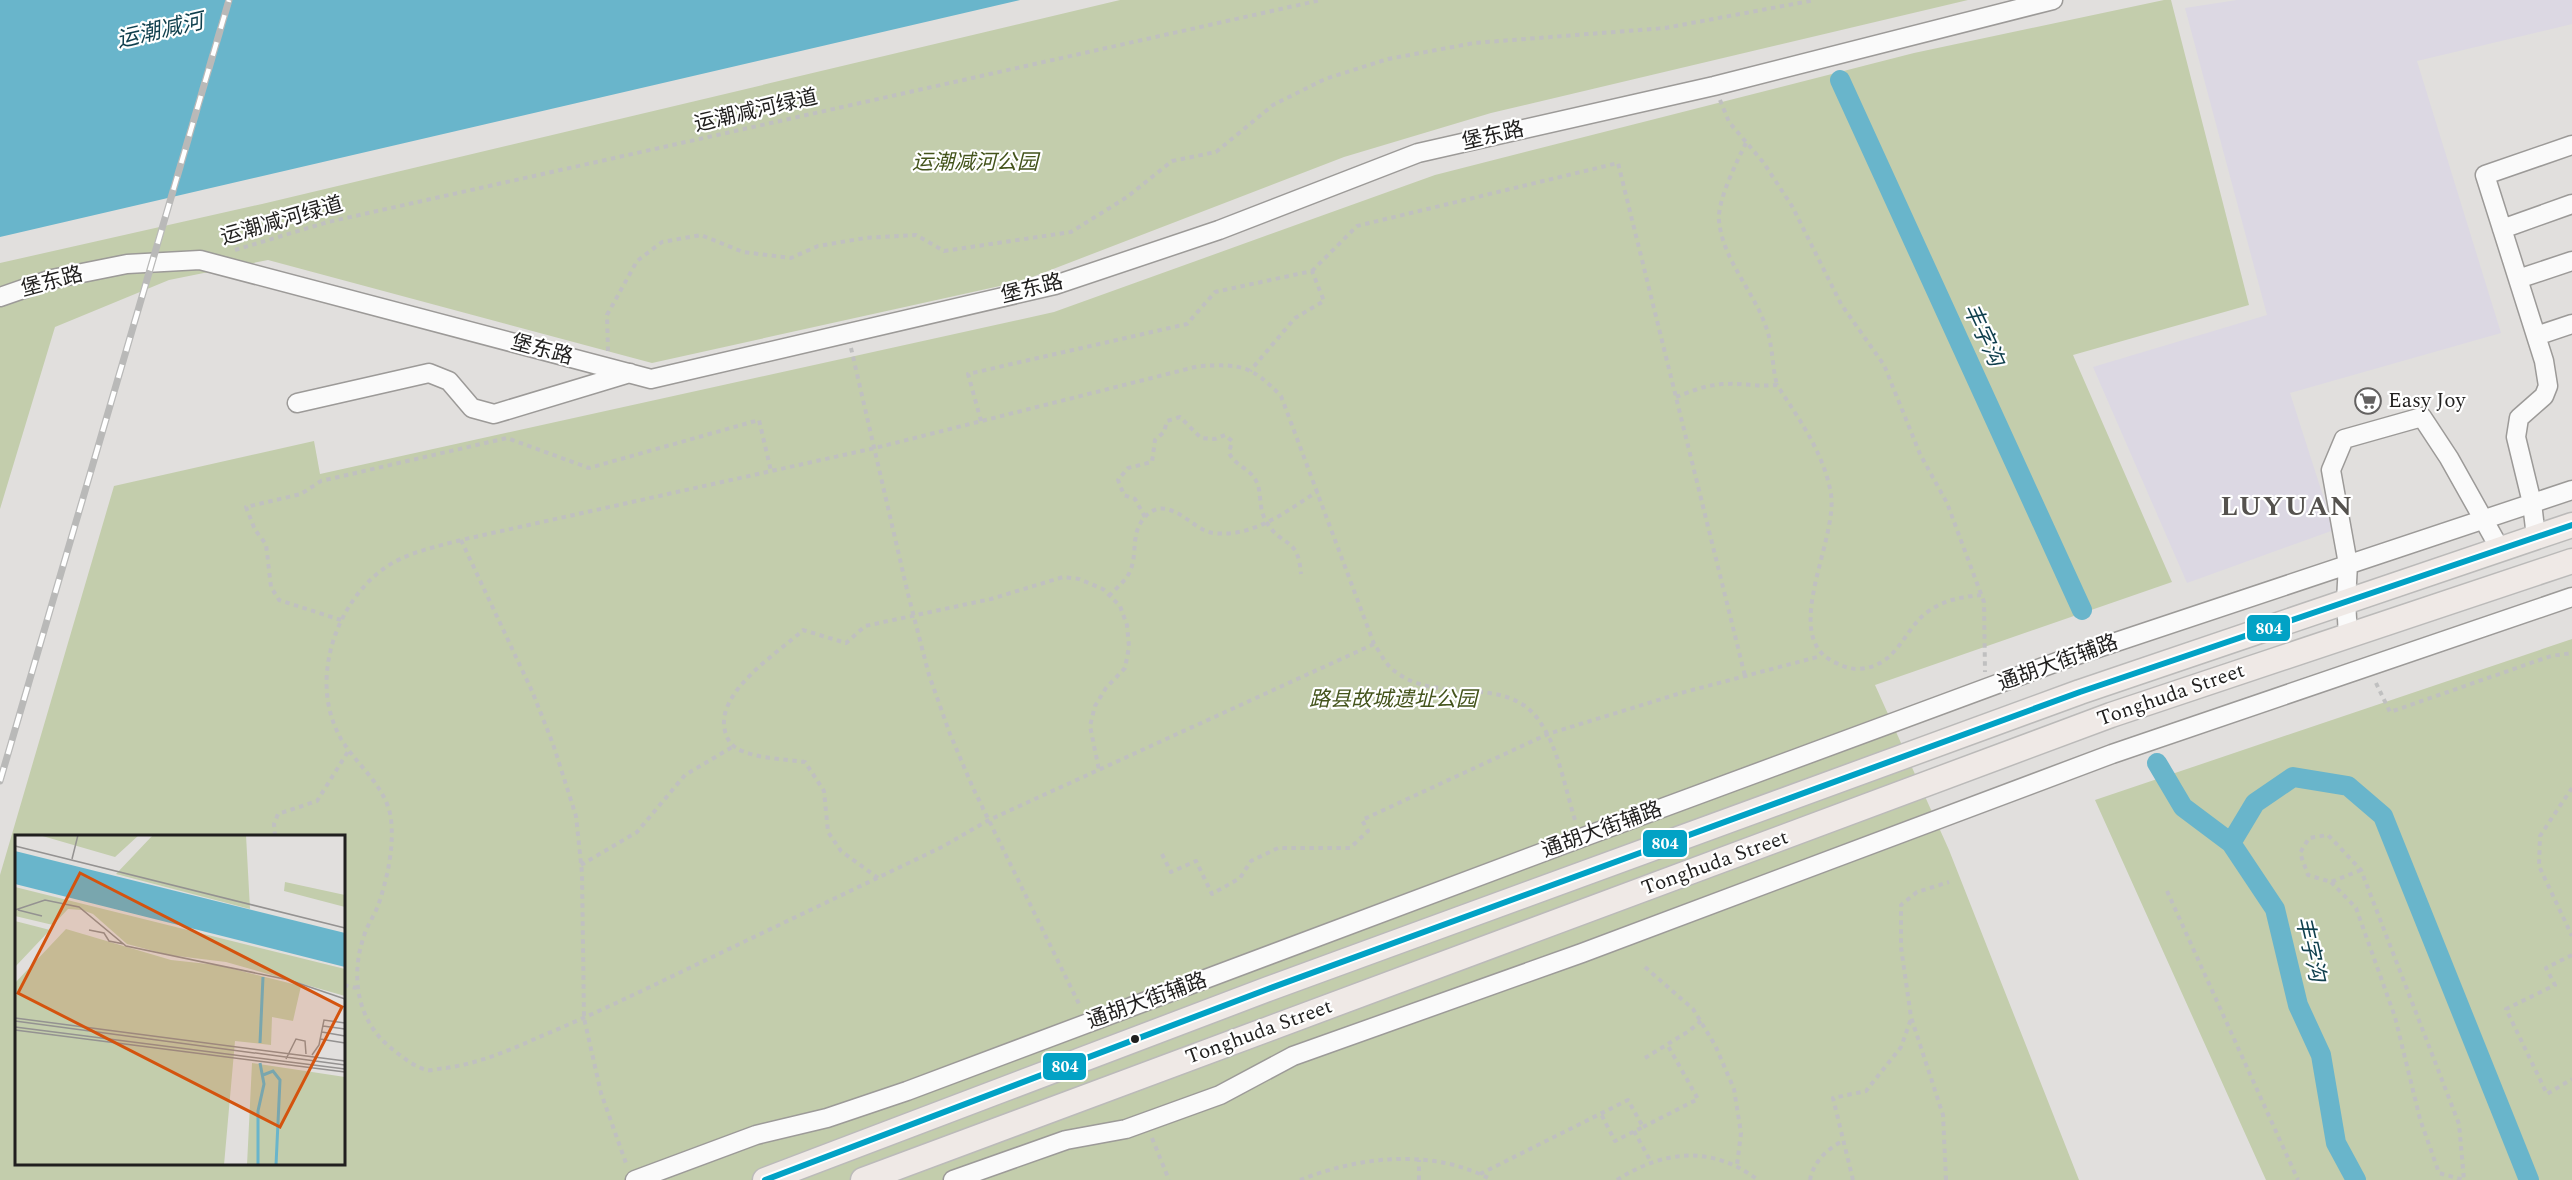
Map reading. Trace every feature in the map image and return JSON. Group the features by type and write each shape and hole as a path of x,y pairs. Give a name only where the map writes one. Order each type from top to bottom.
{"main road":[{"name":"Tonghuda Street","path":"765,1180 1570,878 2171,659 2572,525"},
{"name":"Tonghuda Street","path":"863,1180 2111,715 2572,561"}],"street":[{"name":"堡东路","path":"0,297 52,279 127,264 200,260 651,379 1055,285 1219,230 1418,153 1714,86 2053,0"},
{"path":"2536,537 2532,503 2516,437 2520,418 2544,396 2548,386 2536,336 2485,175 2572,145"},
{"path":"2502,229 2572,204"},
{"path":"2518,279 2572,261"},
{"path":"2536,336 2572,324"},
{"path":"297,403 429,373 449,381 472,408 494,414 630,373"},
{"path":"2348,636 2346,601 2348,564 2331,470 2344,439 2422,417 2485,519 2500,549"},
{"name":"通胡大街辅路","path":"632,1176 756,1135 826,1118 907,1091 2065,659 2572,490"},
{"path":"953,1180 1066,1140 1137,1125 1220,1095 1293,1056 1581,953 2112,754 2572,597"}],"path":[{"name":"运潮减河绿道","path":"232,251 340,220 1320,0"},
{"path":"607,367 607,315 637,261 662,242 700,235 744,252 791,258 818,246 865,238 916,235 944,252 1071,232 1127,197 1172,160 1216,152 1273,105 1325,79 1388,59 1474,43 1665,28 1815,0"},
{"path":"1714,86 1729,122 1792,206 1841,304 1884,365 1920,454 1947,503 1984,602 1985,673"},
{"path":"1746,142 1730,175 1718,219 1726,250 1752,292 1768,332 1777,385 1821,457 1831,495 1831,528 1812,596 1811,638 1821,656 1842,666 1859,669 1880,662 1898,651 1925,614 1952,598 1981,595"},
{"path":"981,421 968,374 1187,324 1215,292 1312,271 1357,226 1618,164 1745,676"},
{"path":"1250,371 1295,318 1324,301 1312,271"},
{"path":"847,333 929,675 950,734 989,820 1080,1006"},
{"path":"1374,644 989,820 944,846 879,878 585,1018 471,1064 428,1070 404,1058 380,1040 366,1017 356,988 364,936 378,907 390,863 392,832 389,806 341,740 331,713 327,683 330,655 341,620 366,584 387,567 417,552 461,540 875,448 1199,366 1231,364 1260,374 1281,396 1374,644 1390,667 1411,681 1438,690 1493,693 1515,699 1537,717 1548,734 1581,838"},
{"path":"1676,397 1708,386 1777,385"},
{"path":"1145,517 1135,500 1124,495 1118,480 1128,468 1152,462 1155,440 1164,432 1167,422 1180,417 1201,438 1215,439 1225,435 1232,441 1229,453 1233,461 1254,477 1259,488 1258,504 1266,522 1278,536 1292,543 1300,561 1301,574"},
{"path":"341,620 279,600 271,587 266,544 255,530 246,507 301,494 321,481 507,438 589,468 759,420 771,471"},
{"path":"1109,596 1130,572 1135,534 1145,517 1162,508 1177,511 1211,533 1232,533 1255,529 1318,491"},
{"path":"461,540 532,691 553,744 576,816 581,865 585,1018 601,1093 632,1176"},
{"path":"879,878 841,851 828,832 824,790 805,762 764,757 740,750 728,740 723,721 729,702 741,682 803,630 846,643 865,626 991,599 1063,577 1079,579 1103,589 1120,606 1127,625 1129,647 1125,668 1106,688 1095,706 1090,726 1099,770"},
{"path":"2368,666 2390,712 2551,656 2572,653"},
{"path":"1162,854 1171,872 1196,861 1212,894 1240,878 1251,861 1278,848 1350,848 1368,831 1362,820 1548,734 1821,656"},
{"path":"581,865 637,832 685,775 734,746"},
{"path":"274,835 274,824 278,814 317,801 349,750"},
{"path":"2572,788 2540,836 2539,866 2572,936"},
{"path":"2328,836 2361,870 2459,1124 2464,1180 2439,1173 2420,1119 2395,1017 2356,908 2331,882 2308,875 2300,853 2309,838 2328,836"},
{"path":"2331,882 2361,870"},
{"path":"1946,1180 1944,1115 1911,1017 1901,947 1901,905 1917,892 1949,882"},
{"path":"2168,891 2298,1180"},
{"path":"2572,955 2546,968 2555,985 2506,1009 2547,1094 2572,1079"},
{"path":"1645,967 1693,1009 1715,1045 1734,1089 1741,1133 1737,1165"},
{"path":"345,985 356,988"},
{"path":"1853,1180 1833,1098 1866,1091 1900,1047 1911,1017"},
{"path":"1645,1058 1701,1021"},
{"path":"1601,1114 1615,1141 1698,1099 1667,1044"},
{"path":"1480,1173 1628,1100 1643,1127"},
{"path":"1634,1131 1651,1162"},
{"path":"1149,1132 1169,1180"},
{"path":"1810,1180 1817,1162 1833,1146 1844,1141"},
{"path":"1617,1180 1651,1162 1683,1156 1699,1156 1737,1165 1758,1180"},
{"path":"1300,1180 1344,1166 1385,1158 1419,1160 1471,1169 1492,1180"},
{"path":"1419,1160 1419,1180"}],"shaded area":[{"path":"2237,0 2572,0 2572,24 2417,61 2501,333 2290,393 2334,530 2187,583 2093,367 2267,315 2185,8"}],"green space":[{"name":"运潮减河公园","path":"1120,0 1968,0 1491,113 1344,157 1022,281 652,363 268,260 169,280 55,327 0,509 0,263 262,204"},
{"name":"路县故城遗址公园","path":"2171,0 2249,305 2073,355 2172,582 1875,685 1949,850 2079,1180 0,1180 0,875 114,486 314,441 320,474 1054,312 1435,175 1914,53"},
{"path":"2572,639 2572,1180 2266,1180 2095,800"}],"water":[{"name":"运潮减河","path":"0,0 1020,0 0,237"}],"waterway":[{"name":"丰字沟","path":"1840,80 2082,610"},
{"name":"丰字沟","path":"2157,763 2183,807 2231,843 2275,909 2298,1005 2321,1055 2336,1143 2356,1180"},
{"path":"2231,843 2255,803 2293,777 2348,786 2383,816 2529,1180"}],"railway":[{"path":"0,781 229,0"}],"transit line":[{"name":"804","path":"765,1180 1268,989 2080,692 2572,525"}],"place":[{"name":"Easy Joy","path":"2368,401"}],"district":[{"name":"LUYUAN","path":"2287,507"}]}
